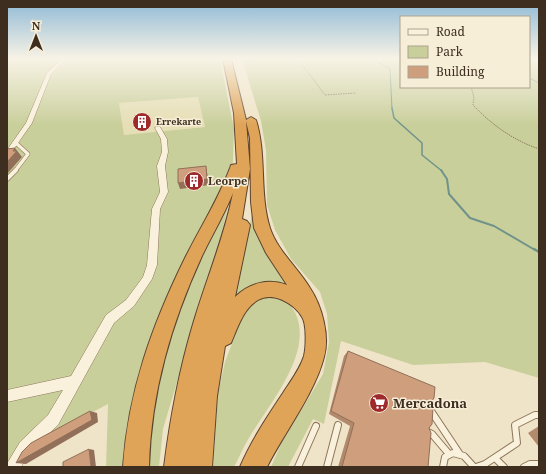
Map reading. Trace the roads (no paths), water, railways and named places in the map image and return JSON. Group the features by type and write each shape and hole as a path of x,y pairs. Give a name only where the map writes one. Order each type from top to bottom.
{"highway":[{"path":"177,467 179,436 196,351 238,200 242,169 241,122 232,81"},
{"path":"241,81 256,138 258,202 262,228 272,248 304,294 312,316 316,342 310,367 253,467"},
{"path":"199,467 206,396 217,332 249,197 252,162 249,112"},
{"path":"136,467 136,444 142,399 156,345 181,282 233,178 242,147"},
{"path":"211,365 236,309 243,301 258,291 267,289 285,291 299,300 312,316"}],"street":[{"path":"7,155 29,123 46,81"},
{"path":"13,467 26,447 53,420 110,319 130,303 147,279 152,265 156,209 164,192 161,166 166,152 164,139 158,128"},
{"path":"7,396 75,381"}],"lane":[{"path":"7,179 28,154 16,143"},
{"path":"428,406 459,453 470,461 475,467 495,458 517,443 514,425 535,414 539,415"},
{"path":"327,467 338,425"},
{"path":"298,467 316,426"},
{"path":"426,430 432,434 449,454"},
{"path":"443,467 443,462 449,454 459,453"},
{"path":"495,458 504,467"},
{"path":"524,467 530,464 539,464"}],"waterway":[{"path":"391,81 392,109"},
{"path":"535,81 539,83"},
{"path":"392,108 394,118 422,143 422,155 441,170"},
{"path":"441,170 447,179 449,194 470,218 494,226 535,250"},
{"path":"534,249 539,252"}],"place":[{"name":"Errekarte","path":"142,122"},
{"name":"Leorpe","path":"194,181"},
{"name":"Mercadona","path":"379,403"}]}
